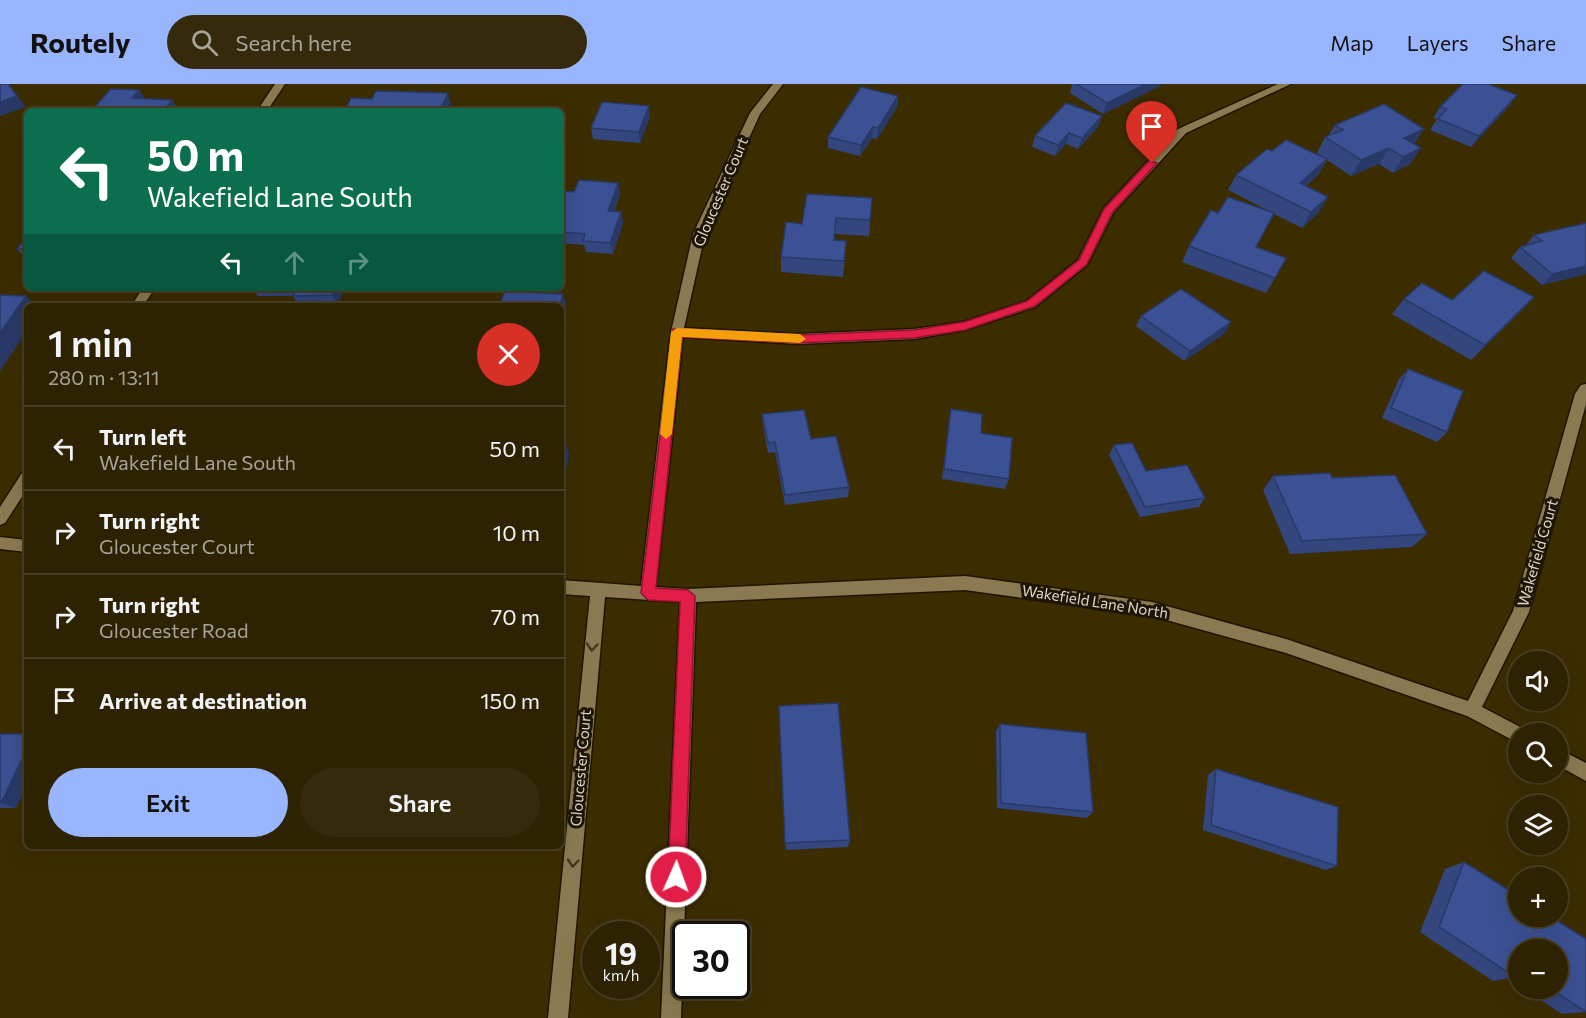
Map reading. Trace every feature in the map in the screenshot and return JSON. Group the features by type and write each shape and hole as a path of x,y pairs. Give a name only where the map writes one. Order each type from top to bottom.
{"street":[{"path":"264,108 279,84"},
{"name":"Gloucester Court","path":"648,593 677,332 699,234 755,113 778,84"},
{"path":"677,332 797,339 914,334 965,326 1031,304 1083,262 1108,212 1182,131 1286,84"},
{"name":"Wakefield Court","path":"1472,710 1521,612 1582,394 1586,389"},
{"path":"0,519 24,482"},
{"path":"0,543 24,546"},
{"name":"Wakefield Lane North","path":"564,587 688,596 965,583 1152,609 1286,645 1472,710 1508,730"},
{"name":"Gloucester Court","path":"558,1018 598,589"},
{"path":"671,1018 688,596"},
{"path":"1568,762 1586,772"}],"building":[{"path":"0,84 8,84 17,96 0,102"},
{"path":"1076,84 1146,84 1107,103"},
{"path":"1463,84 1488,84 1517,95 1479,136 1438,119 1447,109 1440,107"},
{"path":"861,87 898,96 878,128 873,127 861,145 828,137"},
{"path":"111,89 139,90 132,98 172,100 166,108 94,108"},
{"path":"376,91 448,93 441,108 346,108 351,98 372,99"},
{"path":"602,102 649,106 639,132 591,128"},
{"path":"1066,103 1102,116 1082,138 1069,133 1058,145 1035,136"},
{"path":"1384,104 1424,129 1404,138 1421,148 1403,157 1389,148 1361,160 1325,137 1343,130 1335,125"},
{"path":"1286,140 1327,159 1300,183 1328,197 1311,212 1236,175 1267,149 1272,151"},
{"path":"579,180 618,183 608,211 621,212 610,243 583,241 585,234 564,232 564,191 574,192"},
{"path":"807,194 872,198 870,220 836,218 834,240 846,241 844,261 781,257 786,222 802,224"},
{"path":"1228,197 1274,213 1256,247 1286,258 1275,278 1189,246 1211,210 1218,213"},
{"path":"1586,223 1586,266 1552,274 1520,247 1542,241 1534,235"},
{"path":"24,240 24,249 17,249"},
{"path":"1484,271 1534,297 1485,345 1404,299 1422,283 1452,300"},
{"path":"1181,289 1231,322 1190,351 1141,316"},
{"path":"295,291 333,291 332,295 293,296"},
{"path":"505,291 563,294 561,303 500,303"},
{"path":"0,295 26,296 0,333"},
{"path":"1408,369 1463,391 1447,432 1391,408"},
{"path":"951,409 982,414 981,433 1012,438 1009,479 944,469"},
{"path":"804,410 811,439 836,436 849,487 785,495 775,442 768,443 762,414"},
{"path":"1132,443 1146,471 1187,465 1205,498 1145,507 1114,445"},
{"path":"1330,473 1332,478 1395,475 1427,534 1302,541 1273,476"},
{"path":"838,703 850,840 785,843 779,706"},
{"path":"1000,724 1086,733 1093,812 1001,803"},
{"path":"0,734 24,734 24,755 0,803"},
{"path":"1216,769 1338,807 1337,866 1211,825"},
{"path":"1464,862 1508,890 1508,927 1567,927 1586,939 1586,1012 1566,999 1568,939 1508,939 1508,972 1439,927"}],"slow traffic":[{"path":"666,434 677,332 800,339"}],"route":[{"path":"676,877 688,596 648,593 677,332 797,339 914,334 965,326 1031,304 1083,262 1108,212 1152,163"}]}
